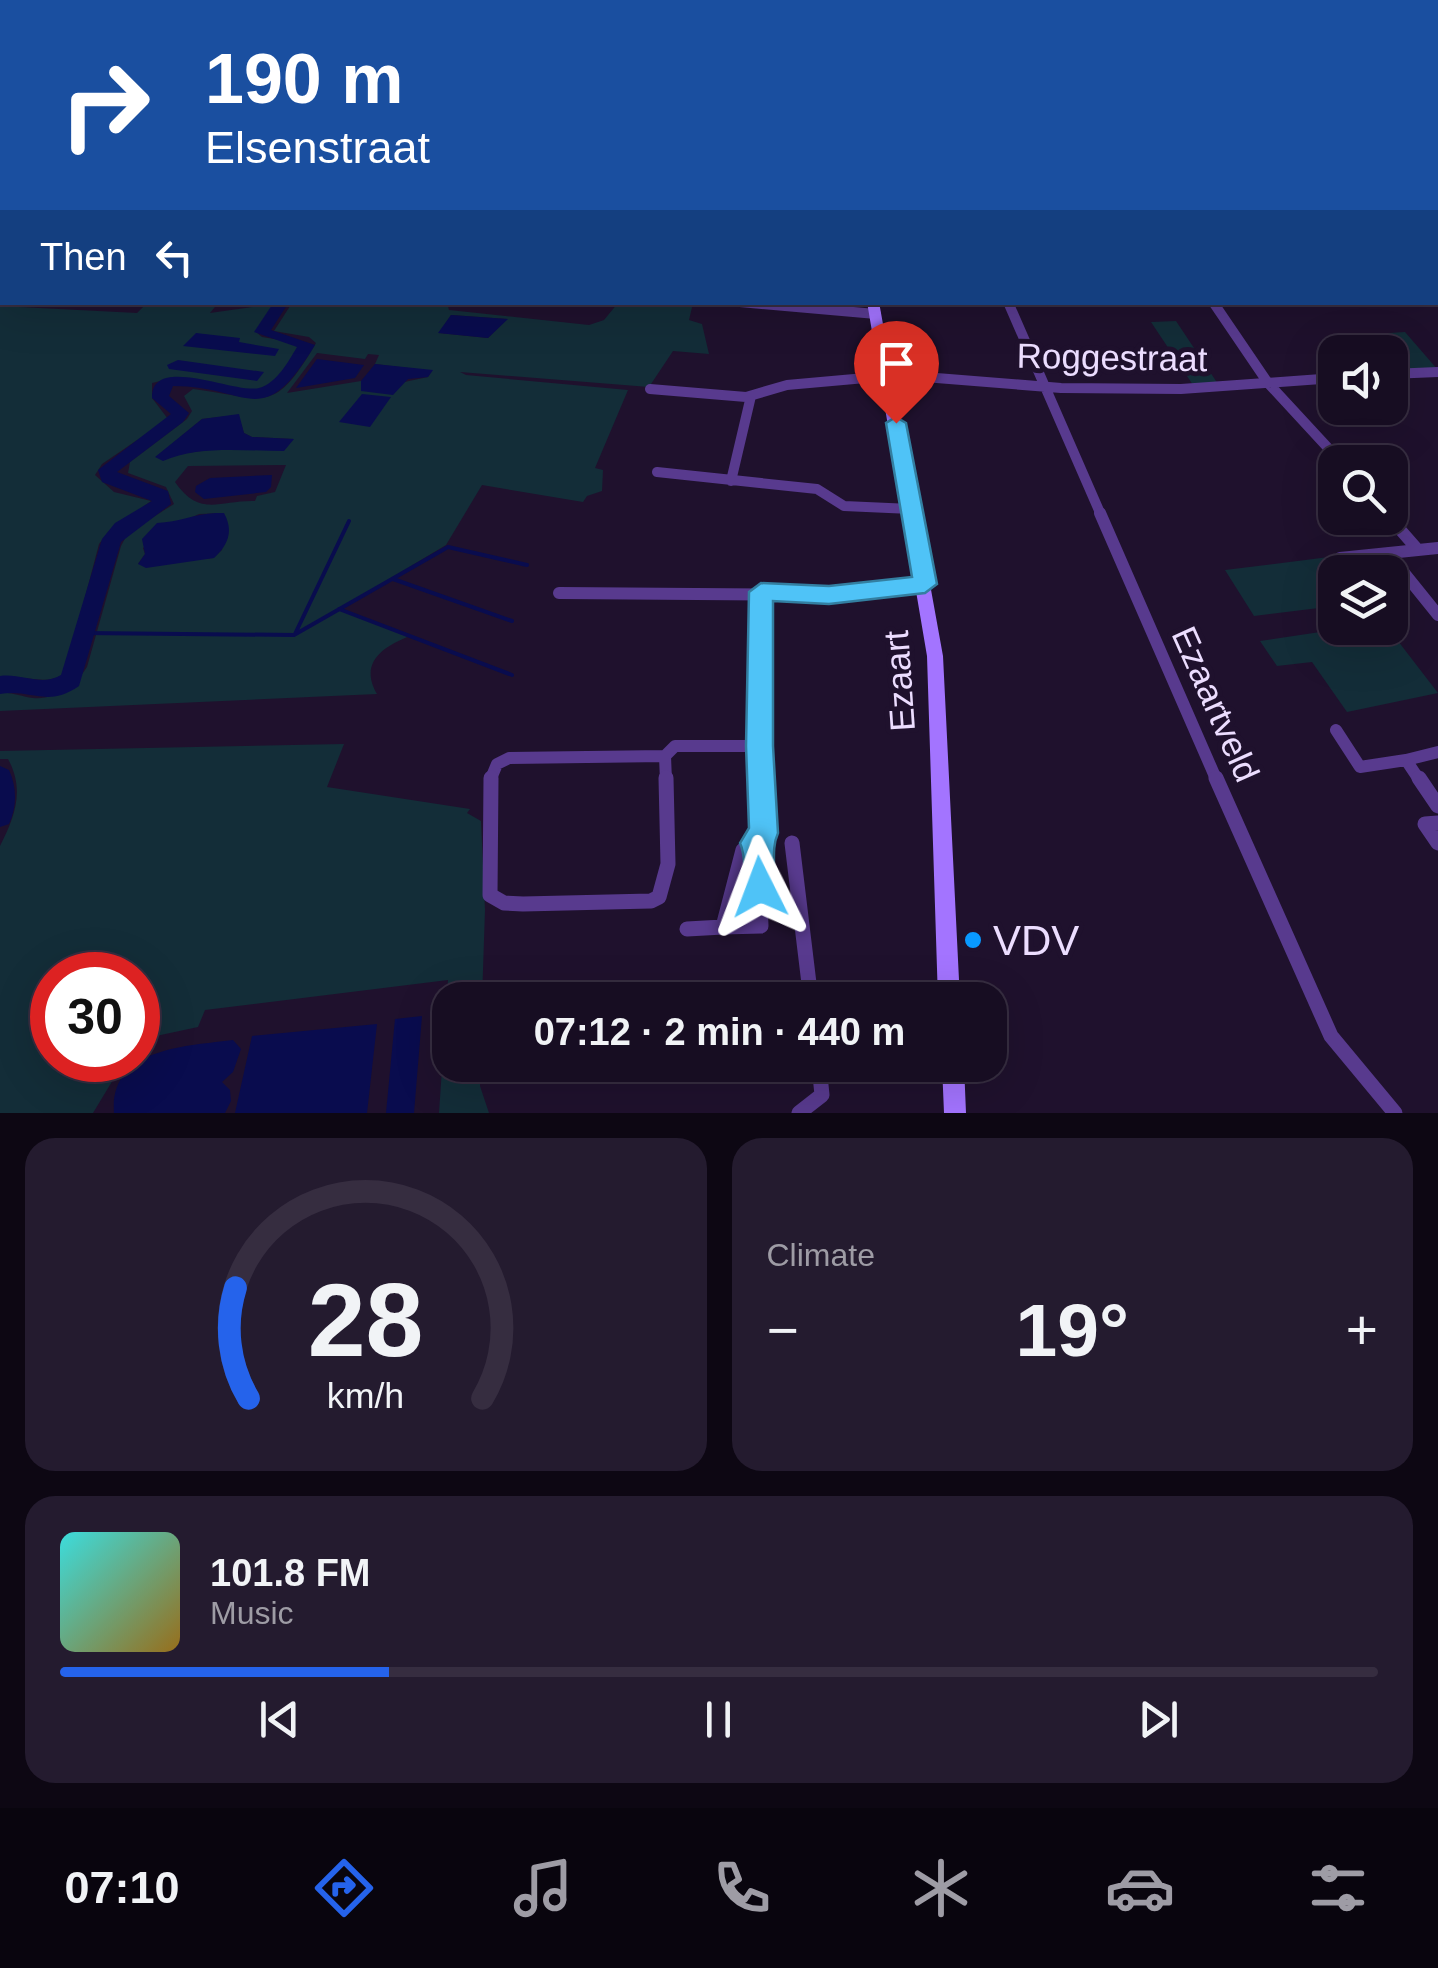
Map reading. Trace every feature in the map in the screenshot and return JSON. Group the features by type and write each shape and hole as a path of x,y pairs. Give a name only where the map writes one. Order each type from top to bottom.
{"main road":[{"name":"Ezaart","path":"875,308 925,584 936,673 948,982"},
{"path":"954,1082 956,1113"}],"street":[{"path":"808,305 875,308"},
{"name":"Ezaartveld","path":"1009,305 1313,1002 1331,1036 1395,1113"},
{"path":"1215,305 1268,383 1325,445"},
{"path":"1408,373 1438,372"},
{"name":"Roggestraat","path":"650,389 751,396 784,386 888,376 1044,387 1181,388 1318,379"},
{"path":"731,481 751,396"},
{"path":"657,472 817,489 844,506 912,509"},
{"path":"1405,535 1418,550"},
{"path":"1376,555 1438,548"},
{"path":"1388,554 1438,615"},
{"path":"560,594 829,595 925,584"},
{"path":"723,927 743,850 764,833 759,746 761,592"},
{"path":"1336,730 1360,767 1438,752"},
{"path":"665,756 668,864 660,897 651,901 523,904 504,903 490,895 490,780 498,764 509,758 665,756 675,746 759,746"},
{"path":"1406,760 1438,806"},
{"path":"1438,823 1425,824 1438,843"},
{"path":"687,929 760,926 758,848 754,843"},
{"path":"792,843 809,982"},
{"path":"798,1113 822,1095 821,1082"}],"shaded area":[{"path":"145,305 217,305 210,313 277,305 256,332 262,337 304,344 281,377 262,392 177,377 152,383 152,398 168,419 102,464 95,475 114,492 151,501 109,531 99,544 72,647 71,668 45,680 0,679 0,306 137,313"},
{"path":"291,305 448,305 449,310 589,325 604,320 616,305 693,305 689,320 702,324 709,354 673,351 649,387 460,372 628,390 595,468 603,470 602,491 587,496 583,502 482,485 446,545 339,609 410,636 390,645 372,665 372,683 377,694 0,711 0,693 49,697 71,686 87,667 121,546 128,533 174,504 166,487 128,473 130,462 187,419 192,411 184,396 193,389 253,398 277,392 289,383 316,343 309,337 274,331","holes":["451,315 507,319 488,338 439,333","317,353 365,359 368,354 379,355 375,364 432,371 428,377 362,391 361,381 287,393","238,415 244,433 252,437 293,439 156,457 202,419","286,465 275,492 257,496 255,501 211,505 193,500 175,482 188,466","224,513 222,550 213,558 138,564 145,554 143,548 173,522 199,514"]},
{"path":"451,315 508,319 488,338 438,333"},
{"path":"1176,321 1218,384 1193,385 1151,322"},
{"path":"1405,332 1408,335 1359,335"},
{"path":"196,333 240,338 239,342 279,349 275,356 183,346"},
{"path":"1408,335 1438,370 1408,369"},
{"path":"317,359 364,365 355,378 296,388"},
{"path":"178,360 264,372 257,381 169,369 167,365"},
{"path":"375,364 433,370 428,377 408,379 393,395 361,391 361,381"},
{"path":"362,394 391,397 370,427 339,422"},
{"path":"239,414 244,433 252,437 294,439 284,451 207,451 163,461 155,457 202,419"},
{"path":"272,475 271,487 266,492 204,499 195,492 196,486 210,478"},
{"path":"224,513 229,532 214,558 146,568 138,564 145,554 142,539 157,523"},
{"path":"1318,558 1318,608 1254,616 1225,570"},
{"path":"1318,632 1318,645 1401,645 1438,693 1347,712 1312,662 1277,666 1260,641"},
{"path":"344,744 327,787 470,809 467,813 481,821 485,910 483,982 448,980 205,1010 198,1027 160,1035 160,952 30,952 30,1082 112,1082 93,1113 0,1113 0,846 14,813 17,792 13,770 8,759 0,759 0,751"},
{"path":"422,1016 414,1113 386,1113 395,1019"},
{"path":"377,1024 367,1113 235,1113 252,1036"},
{"path":"233,1040 241,1049 233,1072 222,1082 230,1090 231,1101 225,1113 114,1113 120,1082 160,1082 160,1052"},
{"path":"441,1082 480,1082 489,1113 439,1113"}],"waterway":[{"path":"0,685 52,690 71,680 112,539 122,528 161,504 161,496 109,478 107,470 177,418 180,413 161,398 160,391 168,382 256,394 277,386 307,345 262,332 280,305"},
{"path":"295,634 349,521"},
{"path":"339,609 448,547 527,565"},
{"path":"393,579 512,621"},
{"path":"84,633 294,635 339,609"},
{"path":"339,609 512,675"},
{"path":"0,777 0,816"}],"place":[{"name":"VDV","path":"973,940"}],"route":[{"path":"760,887 758,848 754,843 764,833 759,746 761,592 829,595 925,584 896,423"}]}
